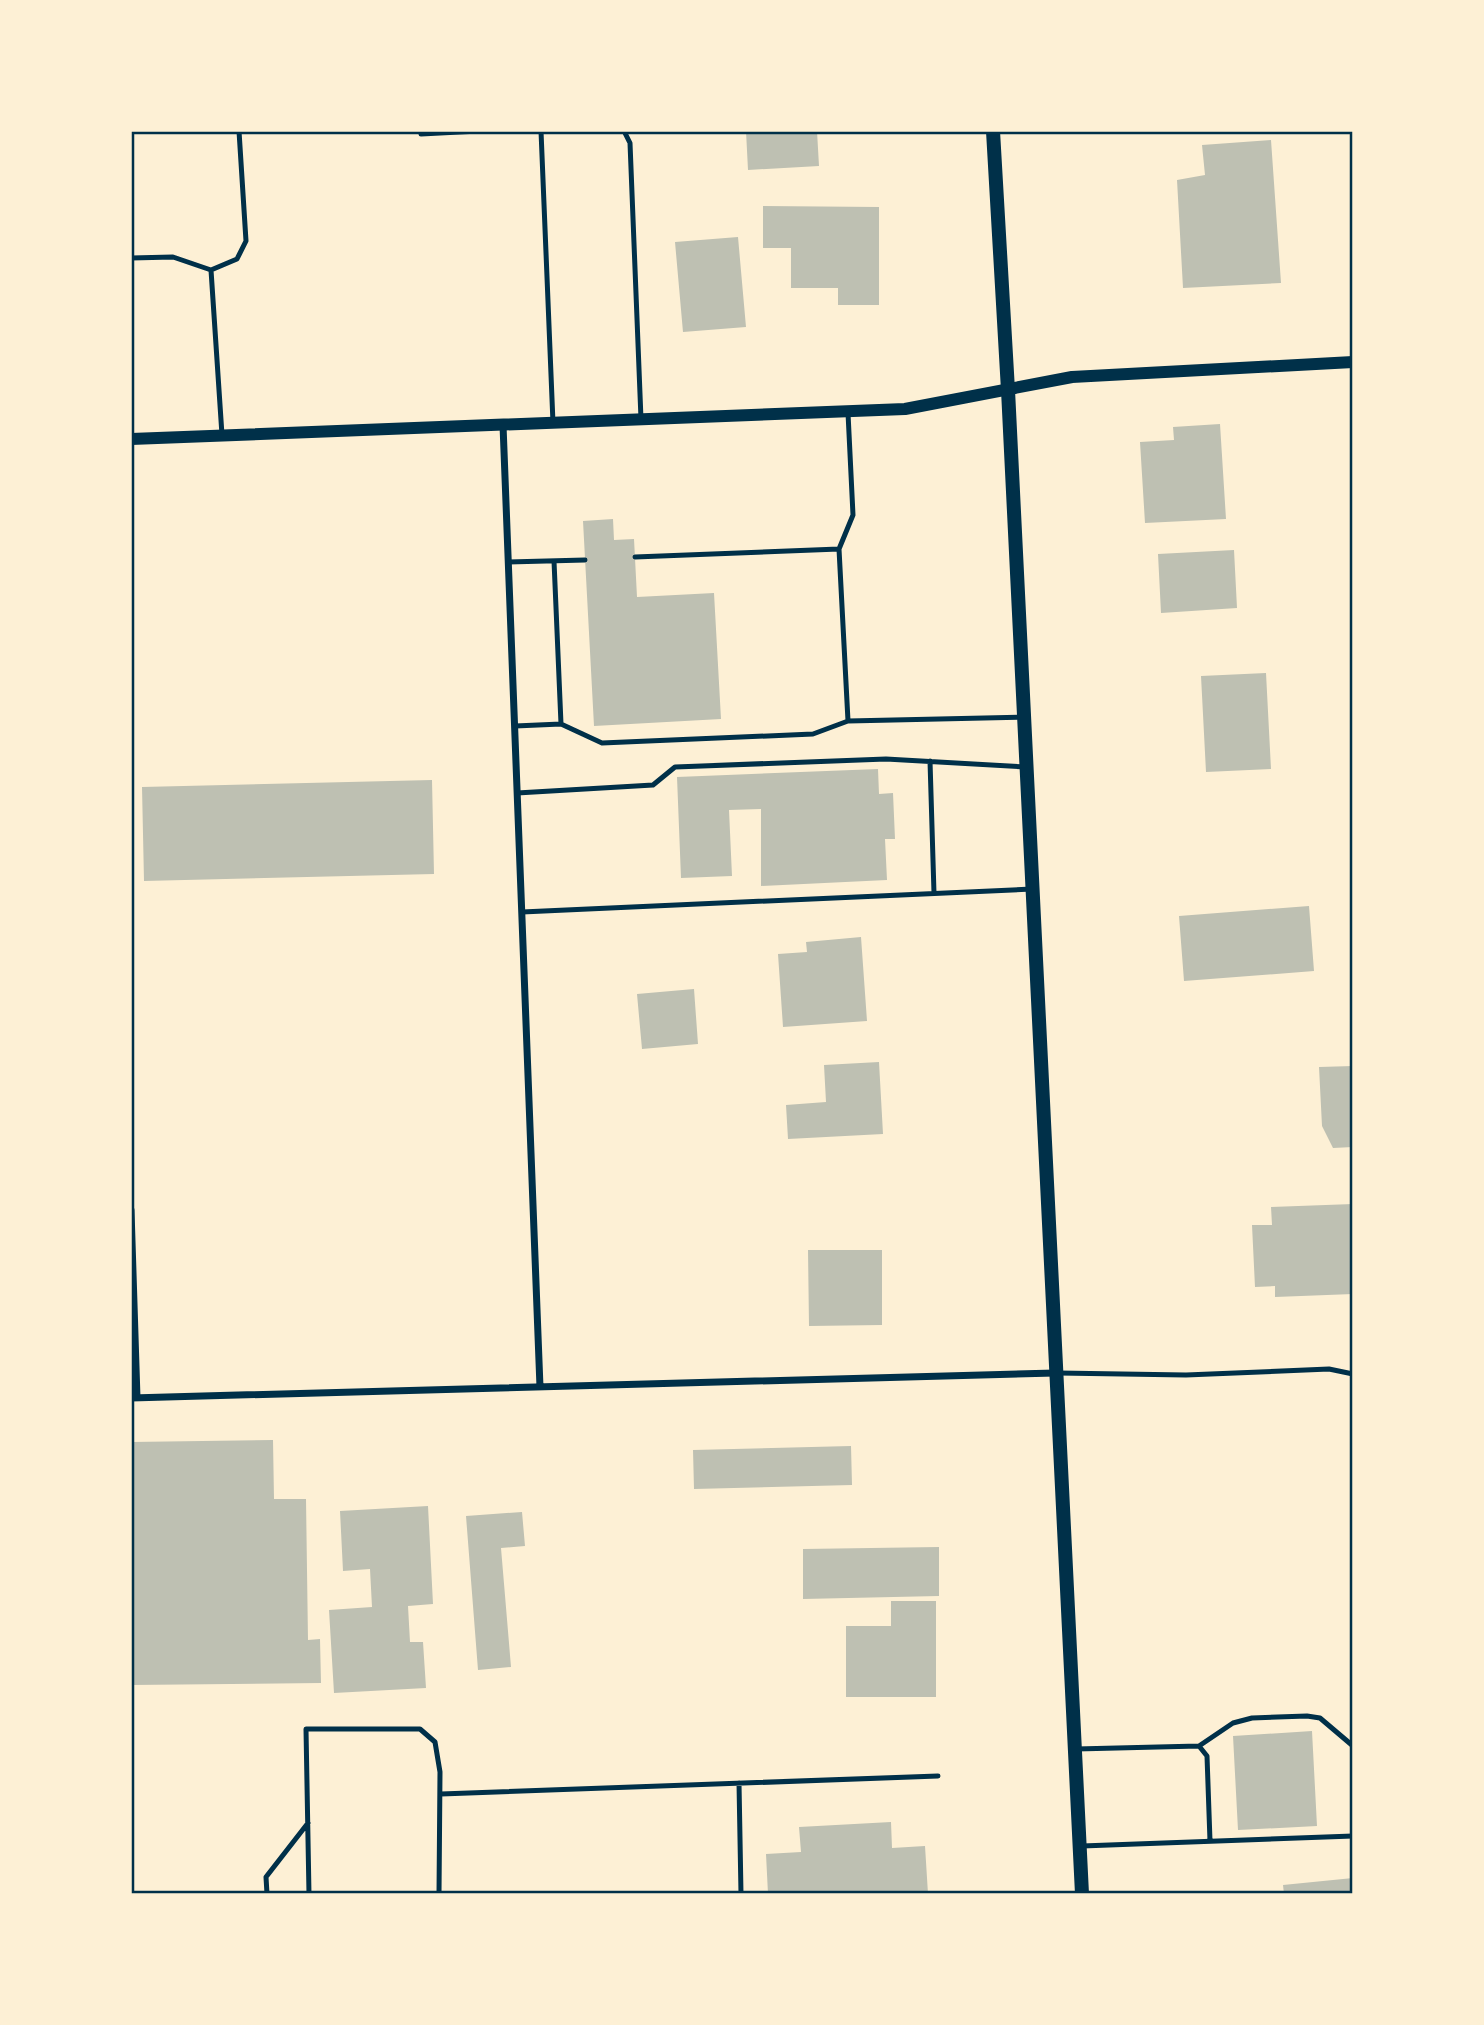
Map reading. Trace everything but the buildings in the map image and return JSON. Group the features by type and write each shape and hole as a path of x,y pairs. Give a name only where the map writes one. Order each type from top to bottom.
{"main road":[{"path":"993,131 1082,1894"}],"street":[{"path":"131,439 905,410 1072,377 1353,362"},
{"path":"503,425 540,1387"},
{"path":"131,1210 134,1398 1055,1373"}],"lane":[{"path":"131,258 173,257 211,270 237,259 246,242 239,131"},
{"path":"421,134 479,131"},
{"path":"541,131 553,423"},
{"path":"624,131 630,143 641,419"},
{"path":"211,270 222,435"},
{"path":"848,411 853,515 839,549 848,721"},
{"path":"635,557 839,549"},
{"path":"508,562 585,560"},
{"path":"554,561 561,724"},
{"path":"514,726 561,724 603,743 813,734 848,721 1024,717"},
{"path":"517,793 653,785 675,767 886,759 1026,767"},
{"path":"930,761 934,893"},
{"path":"522,912 1032,889"},
{"path":"1055,1373 1186,1375 1329,1369 1353,1374"},
{"path":"1074,1749 1199,1746 1233,1723 1252,1718 1307,1716 1320,1718 1353,1746"},
{"path":"309,1894 306,1729 420,1729 435,1742 441,1794 439,1894"},
{"path":"1199,1746 1207,1756 1210,1841"},
{"path":"441,1794 938,1776"},
{"path":"739,1783 741,1894"},
{"path":"267,1894 266,1877 308,1823"},
{"path":"1079,1846 1353,1836"}]}
